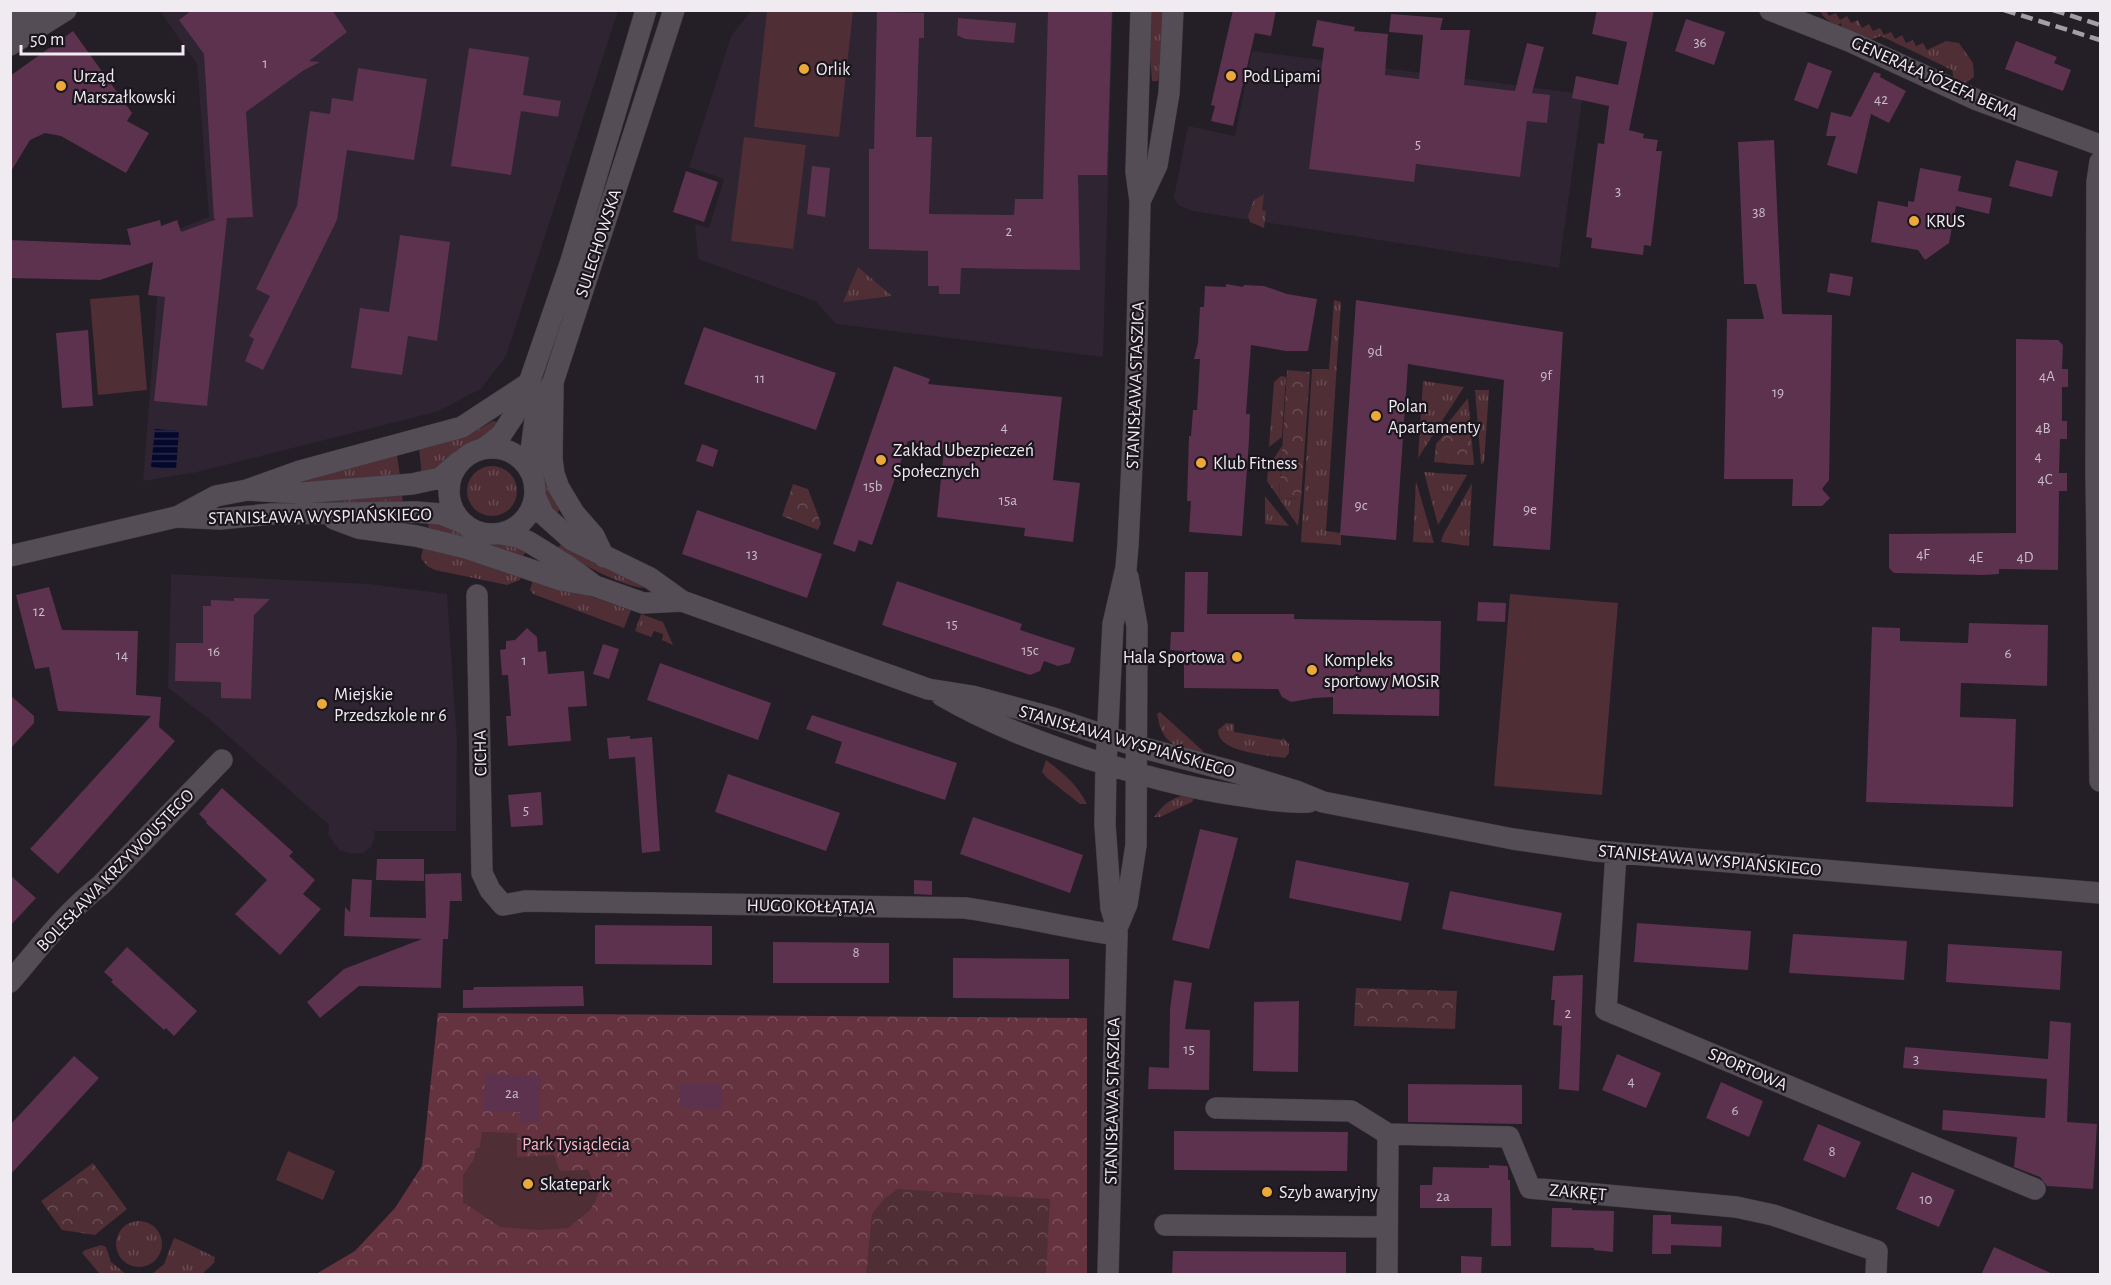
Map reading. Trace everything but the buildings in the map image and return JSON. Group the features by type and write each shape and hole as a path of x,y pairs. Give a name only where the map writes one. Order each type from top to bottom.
{"street":[{"path":"10,24 39,10"},
{"path":"10,45 66,10"},
{"name":"SULECHOWSKA","path":"534,486 531,451 536,412 554,382 580,264 646,10"},
{"name":"SULECHOWSKA","path":"483,449 501,435 513,417 529,383 580,264 674,10"},
{"name":"STANISŁAWA STASZICA","path":"1108,1275 1117,931 1111,908 1105,825 1106,764 1113,624 1126,568 1136,382 1140,201 1136,172 1141,10"},
{"name":"STANISŁAWA STASZICA","path":"1140,201 1157,165 1169,93 1173,10"},
{"name":"GENERAŁA JÓZEFA BEMA","path":"1770,10 1849,41 1977,100 2100,145"},
{"path":"2100,162 2097,182 2096,323 2100,781"},
{"path":"554,382 552,459 554,474 569,505 582,525 594,536 604,557"},
{"path":"247,490 300,471 462,427 529,383"},
{"path":"498,448 514,454 525,464 534,486 530,513 525,520 501,534 486,535 474,531 461,522 452,507 448,491 451,477 460,462 473,452 498,448"},
{"name":"STANISŁAWA WYSPIAŃSKIEGO","path":"10,556 176,517 216,496 247,490 301,493 412,484 440,478 460,462"},
{"name":"STANISŁAWA WYSPIAŃSKIEGO","path":"534,486 544,515 572,540 650,578 682,601 928,689 975,715 1023,736 1136,774 1218,793 1288,803 1323,802"},
{"name":"STANISŁAWA WYSPIAŃSKIEGO","path":"176,517 220,519 271,514 432,513 461,522"},
{"path":"322,515 358,528 416,536 466,548 561,580 595,586"},
{"name":"STANISŁAWA WYSPIAŃSKIEGO","path":"501,534 529,542 595,586 643,603 682,601"},
{"name":"STANISŁAWA STASZICA","path":"1117,931 1127,904 1136,845 1137,626 1126,568"},
{"name":"CICHA","path":"477,595 482,873 490,890 503,905"},
{"name":"STANISŁAWA WYSPIAŃSKIEGO","path":"928,689 972,696 1050,717 1136,746 1242,774 1323,802 1513,839 1616,853 2100,893"},
{"name":"BOLESŁAWA KRZYWOUSTEGO","path":"10,982 52,932 101,885 222,760"},
{"name":"SPORTOWA","path":"1616,853 1606,1010 2035,1189"},
{"name":"HUGO KOŁŁĄTAJA","path":"503,905 525,901 965,908 1007,914 1065,927 1117,931"},
{"path":"1216,1108 1351,1111 1388,1134 1386,1275"},
{"name":"ZAKRĘT","path":"1388,1134 1509,1137 1530,1188 1736,1207 1773,1215 1877,1251 1876,1275"},
{"path":"1165,1225 1387,1227"}],"shaded area":[{"path":"160,11 618,11 506,356 481,389 436,412 193,473 143,481 159,273 168,233 209,217 197,64"},
{"path":"751,11 1113,11 1103,357 836,324 815,301 698,259 695,224 709,228 724,179 689,167 731,36"},
{"path":"1252,51 1583,94 1559,268 1192,211 1178,205 1174,197 1188,126 1235,136"},
{"name":"Miejskie Przedszkole nr 6","path":"171,574 370,584 447,594 457,741 456,831 374,831 375,837 371,847 363,853 352,854 339,850 328,835 329,825 209,719 168,688"}],"green space":[{"name":"Orlik","path":"767,11 853,11 839,137 754,127"},
{"path":"1151,11 1164,11 1158,81 1152,81"},
{"path":"1820,11 1826,11 1829,16 1836,13 1840,20 1847,16 1851,23 1858,20 1862,28 1869,24 1873,31 1880,28 1884,35 1891,32 1895,39 1902,35 1906,43 1913,40 1916,46 1923,43 1927,50 1946,41 1959,43 1973,63 1974,77 1965,83 1954,80 1952,70 1881,36 1870,40 1842,27 1841,23 1838,25 1830,21"},
{"path":"744,137 806,145 793,249 731,241"},
{"path":"1264,194 1262,210 1266,211 1264,228 1250,222 1248,216 1254,200"},
{"path":"858,267 892,296 843,302"},
{"path":"139,295 147,390 98,395 90,299"},
{"path":"1334,300 1341,302 1326,531 1341,533 1341,545 1301,542 1312,369 1329,369"},
{"path":"1287,370 1310,372 1301,499 1279,498"},
{"path":"1281,376 1286,377 1282,437 1269,447 1274,382"},
{"path":"1423,381 1464,387 1418,458"},
{"path":"1475,390 1489,390 1484,463 1481,464"},
{"path":"1468,398 1474,465 1467,465 1467,425 1448,423"},
{"path":"493,421 502,423 482,440 466,446 442,468 422,475 419,449 469,435"},
{"path":"1448,423 1467,425 1467,465 1434,462 1436,444 1446,432"},
{"path":"541,439 560,509 555,516 544,497 544,482 539,466"},
{"path":"1282,446 1279,498 1301,499 1298,526 1267,481 1268,467"},
{"path":"397,455 400,476 303,483 302,480"},
{"path":"487,466 497,466 510,473 517,486 517,496 510,509 497,516 487,516 478,512 471,505 467,496 467,486 471,477 478,470"},
{"path":"1424,472 1467,475 1438,525"},
{"path":"1416,481 1434,543 1413,542"},
{"path":"1472,483 1469,546 1441,542 1443,535"},
{"path":"793,484 808,489 821,523 818,530 782,516"},
{"path":"402,493 403,506 220,510 220,508"},
{"path":"1265,496 1289,526 1265,524"},
{"path":"428,521 455,528 473,541 492,544 508,543 527,551 521,558 429,532"},
{"path":"562,543 647,588 627,584 588,567 557,549"},
{"path":"424,544 523,572 520,580 507,585 435,570 427,566 421,558"},
{"path":"534,577 631,610 624,628 533,594 530,590"},
{"path":"1510,594 1618,603 1602,795 1494,786"},
{"path":"641,614 663,622 673,645 662,640 663,634 654,631 651,637 635,631"},
{"path":"1160,712 1203,751 1203,755 1178,747 1167,739 1157,714"},
{"path":"1226,723 1234,724 1234,732 1282,740 1283,738 1289,744 1289,753 1285,758 1234,748 1220,737 1218,730"},
{"path":"1046,760 1064,774 1087,804 1080,804 1047,778 1042,772"},
{"path":"1196,794 1192,802 1160,817 1154,817 1172,800"},
{"path":"1356,988 1457,991 1455,1029 1354,1026"},
{"name":"Park Tysiąclecia","path":"438,1013 1087,1018 1087,1274 316,1274 355,1251 395,1208 422,1166"},
{"name":"Skatepark","path":"482,1132 517,1133 517,1157 554,1155 560,1171 588,1170 598,1193 589,1211 568,1228 539,1230 500,1227 463,1202 463,1175 473,1161 476,1149 480,1147"},
{"path":"288,1151 335,1171 323,1200 276,1180"},
{"path":"93,1163 127,1209 95,1235 62,1230 41,1201"},
{"path":"898,1189 1050,1199 1046,1274 866,1274 872,1214 885,1198"},
{"path":"139,1221 155,1228 162,1244 155,1260 139,1267 123,1260 116,1244 123,1228"},
{"path":"174,1238 215,1257 214,1263 202,1274 152,1274 164,1264"},
{"path":"101,1245 106,1247 111,1262 126,1274 100,1274 82,1253"}],"water":[{"path":"155,429 179,431 176,469 151,467"}],"railway":[{"path":"2004,10 2100,40"},
{"path":"2053,10 2100,25"}],"place":[{"name":"Orlik","path":"804,69"},
{"name":"Pod Lipami","path":"1231,76"},
{"name":"Urząd Marszałkowski","path":"61,86"},
{"name":"KRUS","path":"1914,221"},
{"name":"Polan Apartamenty","path":"1376,416"},
{"name":"Zakład Ubezpieczeń Społecznych","path":"881,460"},
{"name":"Klub Fitness","path":"1201,463"},
{"name":"Hala Sportowa","path":"1237,657"},
{"name":"Kompleks sportowy MOSiR","path":"1312,670"},
{"name":"Miejskie Przedszkole nr 6","path":"322,704"},
{"name":"Skatepark","path":"528,1184"},
{"name":"Szyb awaryjny","path":"1267,1192"}]}
